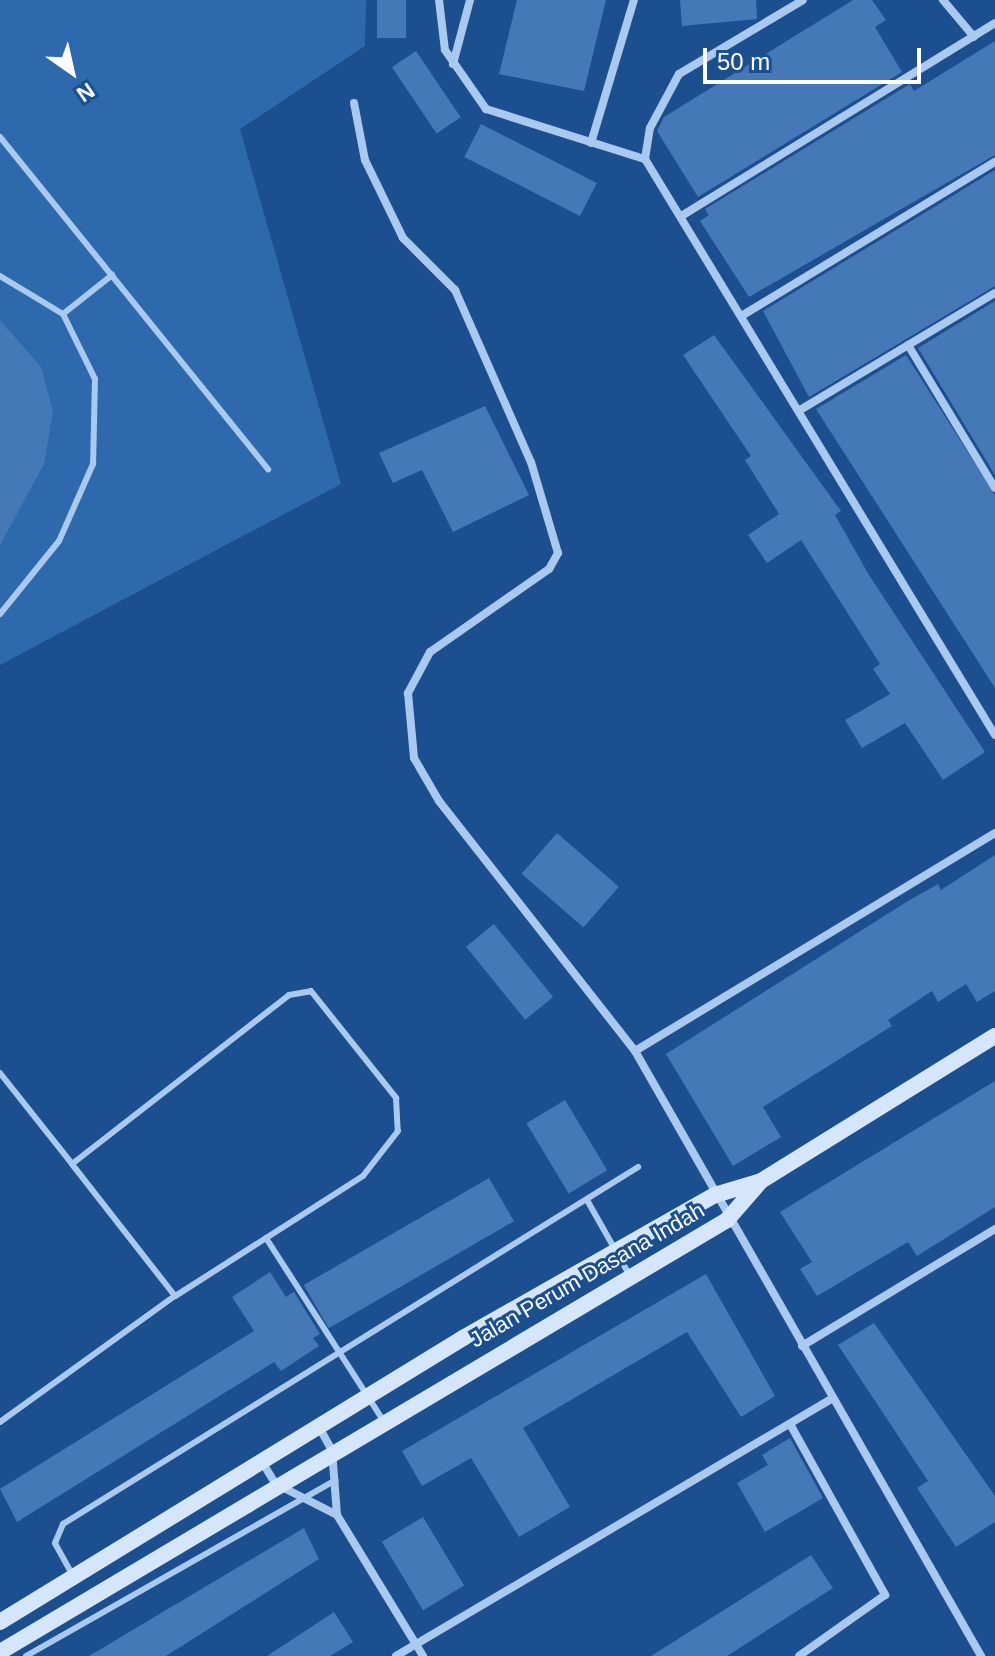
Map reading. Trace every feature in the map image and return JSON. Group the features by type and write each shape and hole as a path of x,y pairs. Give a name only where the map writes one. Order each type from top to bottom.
{"street":[{"path":"439,0 453,64 486,109 645,159 683,215 995,735"},
{"path":"453,64 470,0"},
{"path":"591,143 634,0"},
{"path":"645,159 654,117 679,74 803,0"},
{"path":"943,0 974,37"},
{"path":"683,215 995,23"},
{"path":"354,103 365,160 403,238 455,290 531,462 558,553 549,569 430,652 408,693 414,758 439,801 635,1051 727,1220 981,1656"},
{"path":"743,315 995,162"},
{"path":"800,410 995,293"},
{"path":"908,345 995,488"},
{"path":"635,1051 995,833"},
{"path":"761,1181 995,1036"},
{"name":"Jalan Perum Dasana Indah","path":"0,1622 367,1397 616,1251 715,1195 761,1181"},
{"name":"Jalan Perum Dasana Indah","path":"0,1652 382,1419 727,1220 761,1181"},
{"path":"802,1346 995,1229"},
{"path":"396,1656 833,1398"},
{"path":"790,1424 885,1595 799,1656"},
{"path":"319,1427 332,1450 337,1515 423,1656"},
{"path":"262,1462 276,1484 337,1515"}],"lane":[{"path":"0,137 268,469"},
{"path":"63,314 112,275"},
{"path":"0,276 63,314 95,379 93,464 59,541 0,614"},
{"path":"0,1422 175,1296 363,1176 398,1131 396,1098 311,991 289,995 72,1164"},
{"path":"0,1073 175,1296"},
{"path":"74,1577 55,1543 63,1524 638,1167"},
{"path":"587,1200 630,1276"},
{"path":"266,1238 382,1419"},
{"path":"26,1656 336,1480"}],"shaded area":[{"path":"0,0 366,0 365,46 240,129 341,484 0,665"}],"building":[{"path":"377,0 406,0 406,38 377,38"},
{"path":"517,0 606,0 584,91 499,74"},
{"path":"680,0 756,0 757,19 682,26"},
{"path":"853,0 872,0 886,20 875,27 902,72 698,197 657,131 664,117"},
{"path":"995,41 995,155 749,297 700,221 709,215 705,209 910,84 914,91"},
{"path":"416,51 461,117 437,134 392,67"},
{"path":"481,124 597,183 580,216 464,157"},
{"path":"995,170 995,286 809,397 763,311"},
{"path":"995,301 995,475 918,348"},
{"path":"0,320 41,367 53,412 44,464 0,545"},
{"path":"714,335 841,511 835,515 869,575 985,752 943,780 905,723 862,748 845,720 890,694 873,669 880,664 801,540 767,563 748,535 779,514 745,460 751,456 683,355"},
{"path":"906,355 995,495 995,688 816,409"},
{"path":"485,406 529,495 453,532 422,470 393,483 379,453"},
{"path":"557,833 619,887 583,928 522,874"},
{"path":"995,855 995,991 977,1002 966,984 938,1002 932,991 888,1020 892,1026 763,1107 781,1137 733,1166 666,1054 908,901 938,884 941,890"},
{"path":"494,924 553,997 525,1020 466,947"},
{"path":"995,1081 995,1207 917,1256 908,1242 817,1296 800,1269 812,1262 780,1212"},
{"path":"565,1100 607,1170 569,1193 526,1123"},
{"path":"489,1178 514,1221 329,1328 304,1285"},
{"path":"270,1272 286,1297 294,1292 320,1334 313,1338 319,1346 281,1371 274,1362 17,1522 0,1489 254,1331 232,1297"},
{"path":"706,1274 775,1396 741,1417 687,1332 523,1428 570,1507 519,1537 471,1458 422,1486 402,1451"},
{"path":"874,1323 995,1496 995,1522 956,1547 917,1488 928,1481 838,1345"},
{"path":"790,1438 823,1498 765,1532 737,1483 768,1465 762,1455"},
{"path":"423,1517 464,1586 423,1610 382,1542"},
{"path":"304,1528 319,1559 166,1656 89,1656"},
{"path":"811,1555 833,1588 727,1656 651,1656"},
{"path":"334,1612 353,1642 330,1656 267,1656"}]}
